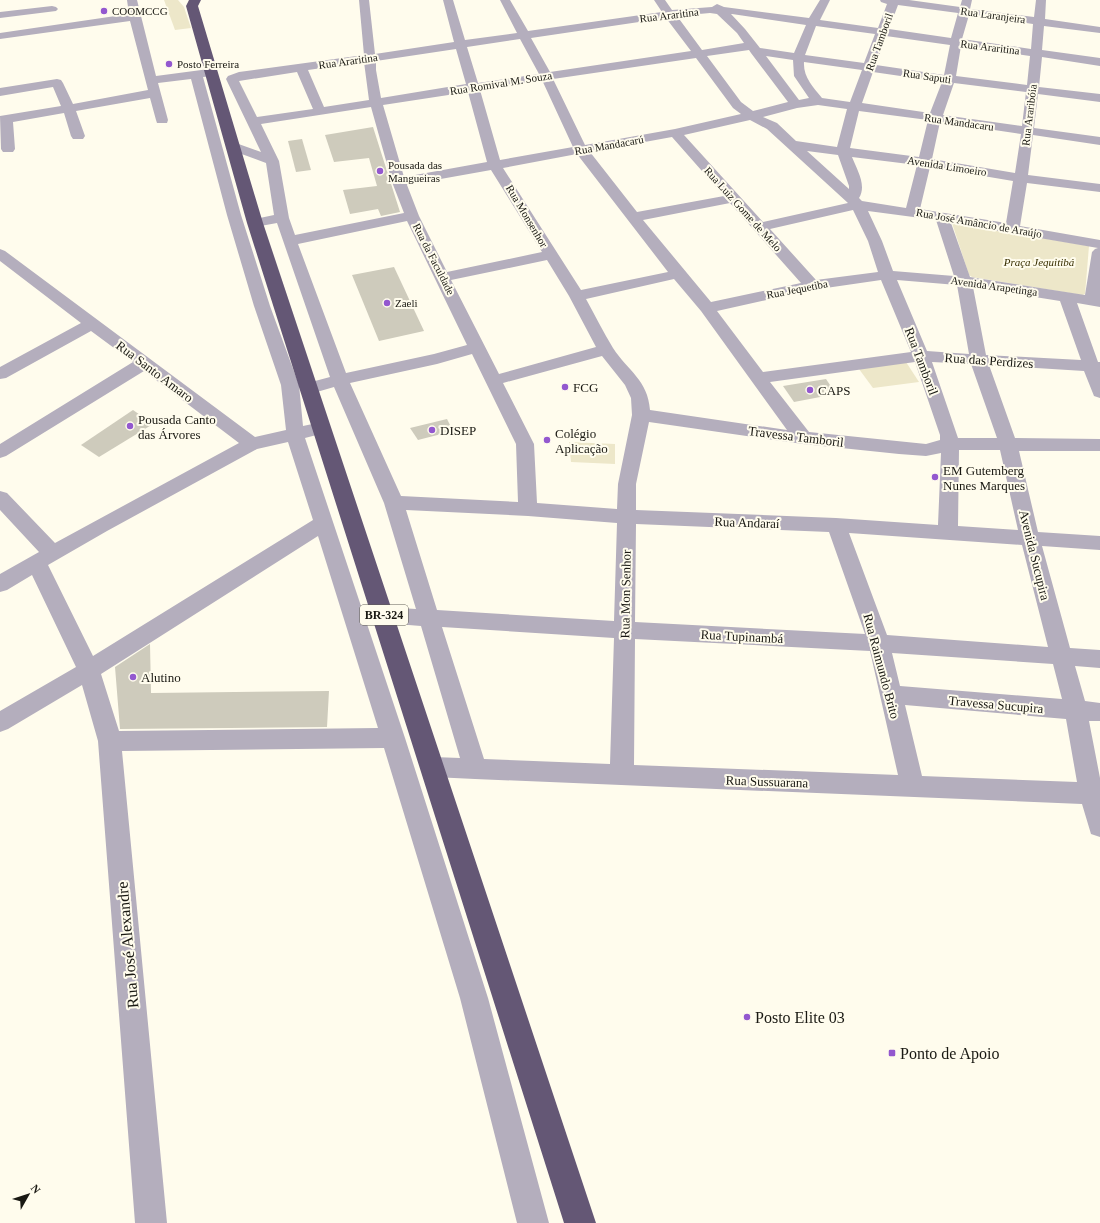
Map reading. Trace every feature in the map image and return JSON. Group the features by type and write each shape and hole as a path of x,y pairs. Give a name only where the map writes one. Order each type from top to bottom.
{"highway":[{"name":"BR-324","path":"190,2 204,73 233,146 256,223 322,428 384,615 580,1223"}],"street":[{"path":"132,0 135,17 162,120"},
{"name":"Rua da Faculdade","path":"364,0 370,70 376,102 399,182 412,216 495,380 525,444 528,509"},
{"name":"Rua Monsenhor","path":"448,0 495,165 577,296 606,350 633,383 640,398 641,415"},
{"path":"506,0 546,76 581,150 678,274 707,308 803,438"},
{"name":"Rua Tamboril","path":"659,0 737,105 751,116 772,126 855,201 876,240 887,274 921,356 947,426 950,444 948,533"},
{"path":"708,0 733,23 796,104"},
{"path":"818,101 801,78 798,71 798,58 825,0"},
{"name":"Rua Tamboril","path":"843,151 854,107 883,32 891,0"},
{"name":"Rua Laranjeira","path":"891,0 966,6 1039,22 1100,30"},
{"name":"Rua Araribóia","path":"1012,229 1027,132 1041,0"},
{"path":"912,212 935,118 949,79 956,42 966,6"},
{"path":"0,15 52,9"},
{"name":"Rua Araritina","path":"252,122 232,79 239,76 668,14 719,10 1100,62"},
{"path":"0,36 135,17"},
{"name":"Rua Romival M. Souza","path":"252,122 473,86 698,54 753,48"},
{"name":"Rua Saputi","path":"753,48 798,58 1100,98"},
{"path":"301,67 320,111"},
{"path":"152,80 204,73 234,215 262,306 290,385 295,434 393,738 474,998 533,1223"},
{"path":"0,92 54,82 58,84 69,109 78,136"},
{"path":"8,149 3,120 155,94"},
{"name":"Rua Mandacarú","path":"399,182 675,133 796,104 818,101"},
{"name":"Rua Mandacaru","path":"818,101 1027,132 1100,141"},
{"path":"252,122 272,161 282,218 297,240 346,379 394,503 475,769"},
{"name":"Rua Luiz Gome de Melo","path":"675,133 812,285"},
{"name":"Avenida Limoeiro","path":"794,145 925,162 1021,178 1100,188"},
{"path":"233,146 272,161"},
{"path":"843,151 856,186 855,201"},
{"path":"634,217 732,198"},
{"name":"Rua José Amâncio de Araújo","path":"759,227 855,201 1100,244"},
{"path":"297,240 412,216"},
{"name":"Avenida Sucupira","path":"942,217 964,281 978,359 1008,444 1030,539 1076,710 1096,794 1100,826"},
{"path":"256,223 282,218"},
{"path":"1096,301 1100,252"},
{"name":"Rua Santo Amaro","path":"0,254 252,444"},
{"path":"443,277 551,255"},
{"path":"577,296 678,274"},
{"name":"Avenida Arapetinga","path":"887,274 964,281 1096,301"},
{"name":"Rua Jequetiba","path":"707,308 812,285 887,274"},
{"path":"1067,297 1095,367 1100,392"},
{"path":"0,374 92,324"},
{"path":"310,388 436,359 478,347"},
{"path":"495,380 606,350"},
{"name":"Rua das Perdizes","path":"758,378 921,356 1095,367"},
{"path":"0,452 144,363"},
{"name":"Travessa Tamboril","path":"641,415 803,438 914,450 935,449 950,444 1100,445"},
{"name":"Rua Mon Senhor","path":"622,775 626,517 628,484 641,415"},
{"path":"0,584 44,558 252,444 322,428"},
{"name":"Rua José Alexandre","path":"0,498 44,558 88,670 110,740 151,1223"},
{"name":"Rua Andaraí","path":"394,503 528,509 626,517 836,525 1100,543"},
{"path":"0,722 88,670 323,523"},
{"name":"Rua Raimundo Brito","path":"836,525 879,643 912,786"},
{"name":"Rua Tupinambá","path":"384,615 625,630 879,643 1100,659"},
{"name":"Travessa Sucupira","path":"892,695 1100,712"},
{"path":"110,740 393,738"},
{"name":"Rua Sussuarana","path":"433,767 1096,794"}],"green space":[{"path":"164,0 178,0 184,7 191,28 175,30"},
{"name":"Praça Jequitibá","path":"952,223 1089,246 1085,294 1082,295 972,277 969,275"},
{"path":"906,362 919,382 873,388 859,369"},
{"path":"569,442 615,444 615,464 571,462"}],"building":[{"name":"Pousada das Mangueiras","path":"373,127 400,212 381,216 378,209 350,214 343,190 377,186 369,158 334,162 325,135"},
{"path":"302,139 311,170 296,172 288,141"},
{"name":"Zaeli","path":"394,267 424,331 379,341 352,275"},
{"name":"CAPS","path":"826,379 836,394 794,402 783,386"},
{"name":"Pousada Canto das Árvores","path":"133,410 153,424 99,457 81,445"},
{"name":"DISEP","path":"447,419 453,431 418,440 410,428"},
{"name":"Alutino","path":"150,644 151,693 329,691 327,727 120,729 115,667"}],"place":[{"name":"COOMCCG","path":"104,11"},
{"name":"Posto Ferreira","path":"169,64"},
{"name":"Pousada das Mangueiras","path":"380,171"},
{"name":"Zaeli","path":"387,303"},
{"name":"FCG","path":"565,387"},
{"name":"CAPS","path":"810,390"},
{"name":"Pousada Canto das Árvores","path":"130,426"},
{"name":"DISEP","path":"432,430"},
{"name":"Colégio Aplicação","path":"547,440"},
{"name":"EM Gutemberg Nunes Marques","path":"935,477"},
{"name":"Alutino","path":"133,677"},
{"name":"Posto Elite 03","path":"747,1017"},
{"name":"Ponto de Apoio","path":"892,1053"}]}
